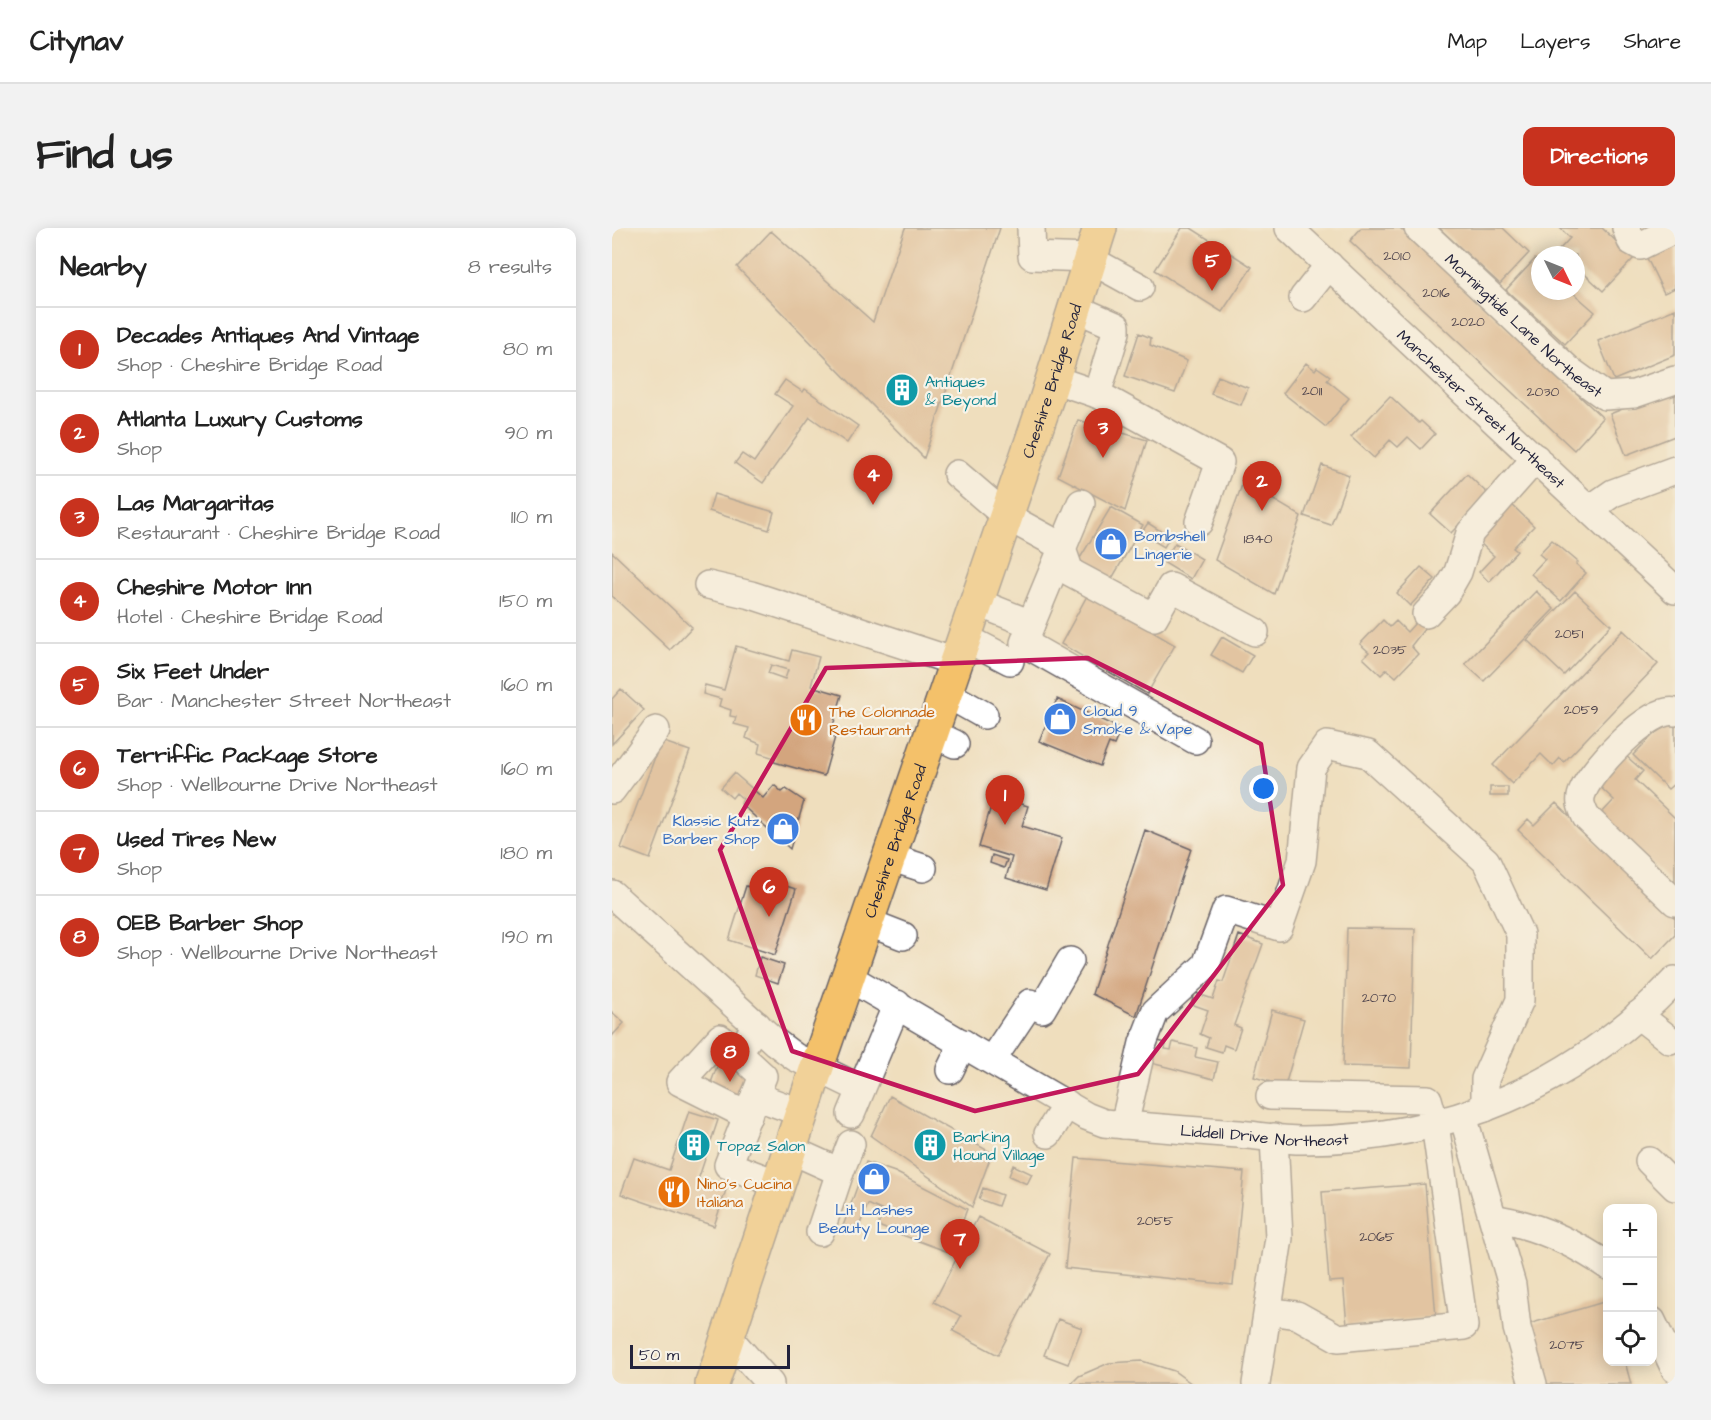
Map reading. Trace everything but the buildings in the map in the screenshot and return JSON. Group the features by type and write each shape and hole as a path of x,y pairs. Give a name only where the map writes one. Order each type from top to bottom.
{"main road":[{"name":"Cheshire Bridge Road","path":"712,1384 789,1149 889,857 944,738 945,693 1053,379 1094,248"}],"street":[{"path":"1031,228 1032,255 1094,248 1140,286"},
{"name":"Manchester Street Northeast","path":"1288,228 1675,590"},
{"name":"Morningtide Lane Northeast","path":"1418,228 1569,370 1605,396 1634,394 1675,380"},
{"path":"1626,228 1631,241 1640,246 1675,229"},
{"path":"1303,298 1329,266"},
{"path":"1075,308 1116,326 1096,394"},
{"path":"1053,379 1096,394 1220,462 1199,522"},
{"path":"1426,614 1446,593 1458,572 1470,533 1536,458"},
{"path":"1590,509 1613,494 1675,470"},
{"path":"957,474 1006,516 1061,546 1070,572 1154,616 1171,587 1255,632"},
{"path":"1081,503 1061,546 1023,643 1196,740"},
{"path":"708,585 1010,661"},
{"path":"976,602 1031,624"},
{"path":"945,693 984,715"},
{"path":"1675,712 1669,710 1652,717 1634,731 1595,772 1582,791 1580,804 1586,817 1675,902"},
{"path":"612,790 656,730"},
{"path":"1124,1125 1143,1043 1155,1012 1206,965 1226,910 1279,927 1302,861 1311,768 1327,745 1368,754 1486,861 1520,934 1520,1000 1485,1079 1474,1112 1493,1218 1512,1285 1517,1328 1533,1384"},
{"path":"889,857 923,868"},
{"path":"612,894 757,1025 795,1056 861,1089"},
{"path":"867,922 903,936"},
{"path":"992,1060 1070,961"},
{"name":"Liddell Drive Northeast","path":"848,977 1067,1104 1104,1123 1274,1137 1350,1139 1408,1131 1474,1112 1562,1072 1610,1040 1675,980"},
{"path":"851,1114 897,1004"},
{"path":"1638,1015 1670,1040"},
{"path":"738,1053 757,1025"},
{"path":"778,1184 728,1165 751,1106 763,1076 720,1038 680,1082 751,1106 802,1113"},
{"path":"950,1070 963,1043"},
{"path":"1268,1311 1297,1315 1338,1338 1464,1326 1435,1124 1428,1099 1270,1096"},
{"path":"1048,1134 1067,1104"},
{"path":"1257,1377 1279,1238 1274,1137"},
{"path":"820,1232 851,1144"},
{"path":"789,1149 840,1172"},
{"path":"1649,1161 1675,1187"},
{"path":"1493,1218 1519,1222 1548,1232 1579,1246 1603,1263"},
{"path":"1657,1330 1675,1369"},
{"path":"727,1336 770,1384"}],"highlighted area":[{"path":"1088,658 1261,744 1283,885 1138,1074 975,1111 792,1051 720,850 826,668"}],"place":[{"name":"Six Feet Under","path":"1212,291"},
{"name":"Antiques & Beyond","path":"902,390"},
{"name":"Las Margaritas","path":"1103,458"},
{"name":"Cheshire Motor Inn","path":"873,505"},
{"name":"Atlanta Luxury Customs","path":"1262,511"},
{"name":"Bombshell Lingerie","path":"1111,544"},
{"name":"Cloud 9 Smoke & Vape","path":"1060,719"},
{"name":"The Colonnade Restaurant","path":"806,720"},
{"name":"Decades Antiques And Vintage","path":"1005,825"},
{"name":"Klassic Kutz Barber Shop","path":"783,829"},
{"name":"Terriffic Package Store","path":"769,917"},
{"name":"OEB Barber Shop","path":"730,1082"},
{"name":"Topaz Salon","path":"694,1145"},
{"name":"Barking Hound Village","path":"930,1145"},
{"name":"Lit Lashes Beauty Lounge","path":"874,1179"},
{"name":"Nino's Cucina Italiana","path":"674,1192"},
{"name":"Used Tires New","path":"960,1269"}]}
